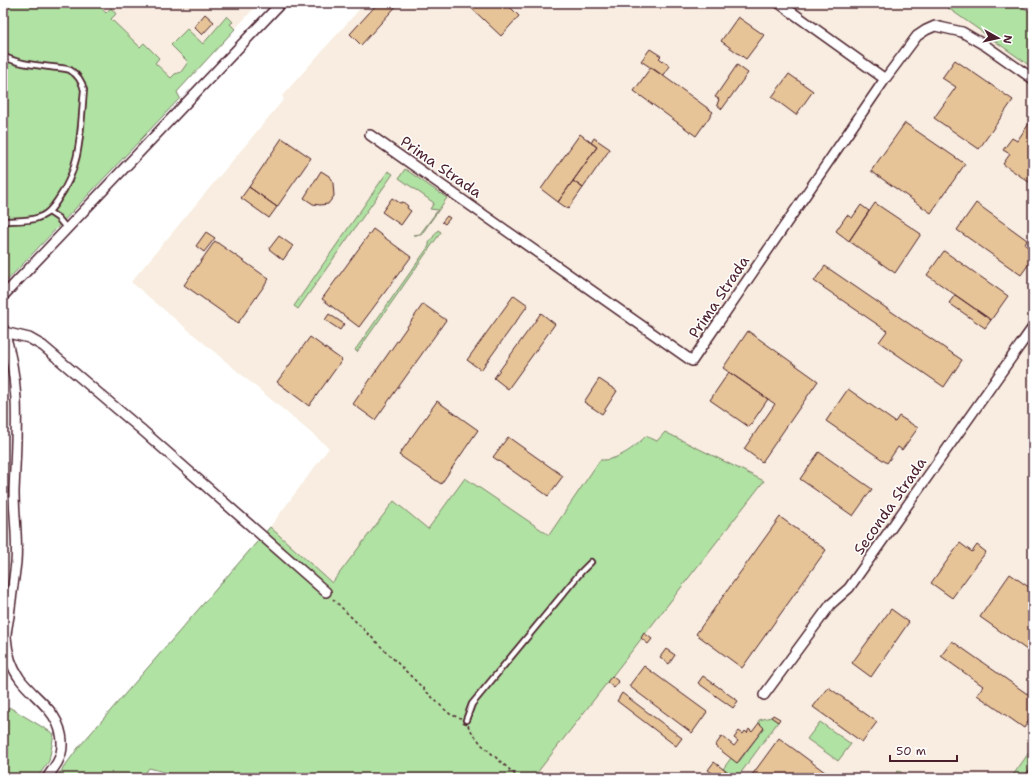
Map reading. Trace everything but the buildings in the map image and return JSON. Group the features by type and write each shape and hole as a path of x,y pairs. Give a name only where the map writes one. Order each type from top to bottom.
{"street":[{"path":"3,296 281,3"},
{"path":"779,3 885,78"},
{"name":"Prima Strada","path":"370,135 692,361 885,78 918,36 926,30 936,26 962,32 986,46 1033,79"},
{"name":"Seconda Strada","path":"764,696 830,604 850,588 1033,327"},
{"path":"4,330 29,338 43,346 142,430 326,592"},
{"path":"4,330 14,366 17,422 14,512 16,561 6,635 7,648 12,665 20,679 50,710 58,723 62,738 62,750 58,762 47,778"}],"lane":[{"path":"3,56 22,63 69,70 82,82 84,90 79,145 74,169 68,183 49,212 31,220 3,221"},
{"path":"49,212 58,218 67,229"},
{"path":"466,720 472,704 581,572 591,562"}],"path":[{"path":"326,592 442,707 451,715 466,720 469,728 482,745 519,778"}],"shaded area":[{"path":"89,3 259,3 177,92"},
{"path":"365,3 941,3 1033,68 1033,778 533,778 665,432 657,441 646,437 619,456 608,460 600,460 549,535 465,478 428,529 394,501 332,583 270,527 329,448 131,282 284,99 282,96"}],"green space":[{"path":"3,3 97,3 106,13 111,8 116,14 111,19 140,47 144,43 159,58 155,63 171,78 175,74 181,72 188,62 171,45 187,29 203,44 227,16 233,22 230,24 235,29 177,92 180,98 3,285"},
{"path":"941,3 1017,3 1033,14 1033,68"},
{"path":"405,169 447,198 421,235 413,235 420,234 438,210 430,209 434,203 399,178"},
{"path":"388,171 393,174 298,309 294,306"},
{"path":"438,230 441,232 357,352 355,350 429,246 429,243"},
{"path":"665,432 764,481 533,778 306,778 301,773 297,778 187,778 149,768 142,778 104,778 92,776 87,778 56,778 78,748 270,527 332,583 394,501 428,529 465,478 549,535 600,460 606,460 625,453 646,436 657,441"},
{"path":"9,707 54,734 49,761 37,778 3,778 3,719"},
{"path":"771,717 778,722 737,778 723,769 731,758 738,763 764,728 759,723 759,720"},
{"path":"820,722 851,744 838,761 807,739"},
{"path":"1033,747 1033,764 1023,778 1011,778"},
{"path":"898,771 901,772 908,778 892,778"}]}
